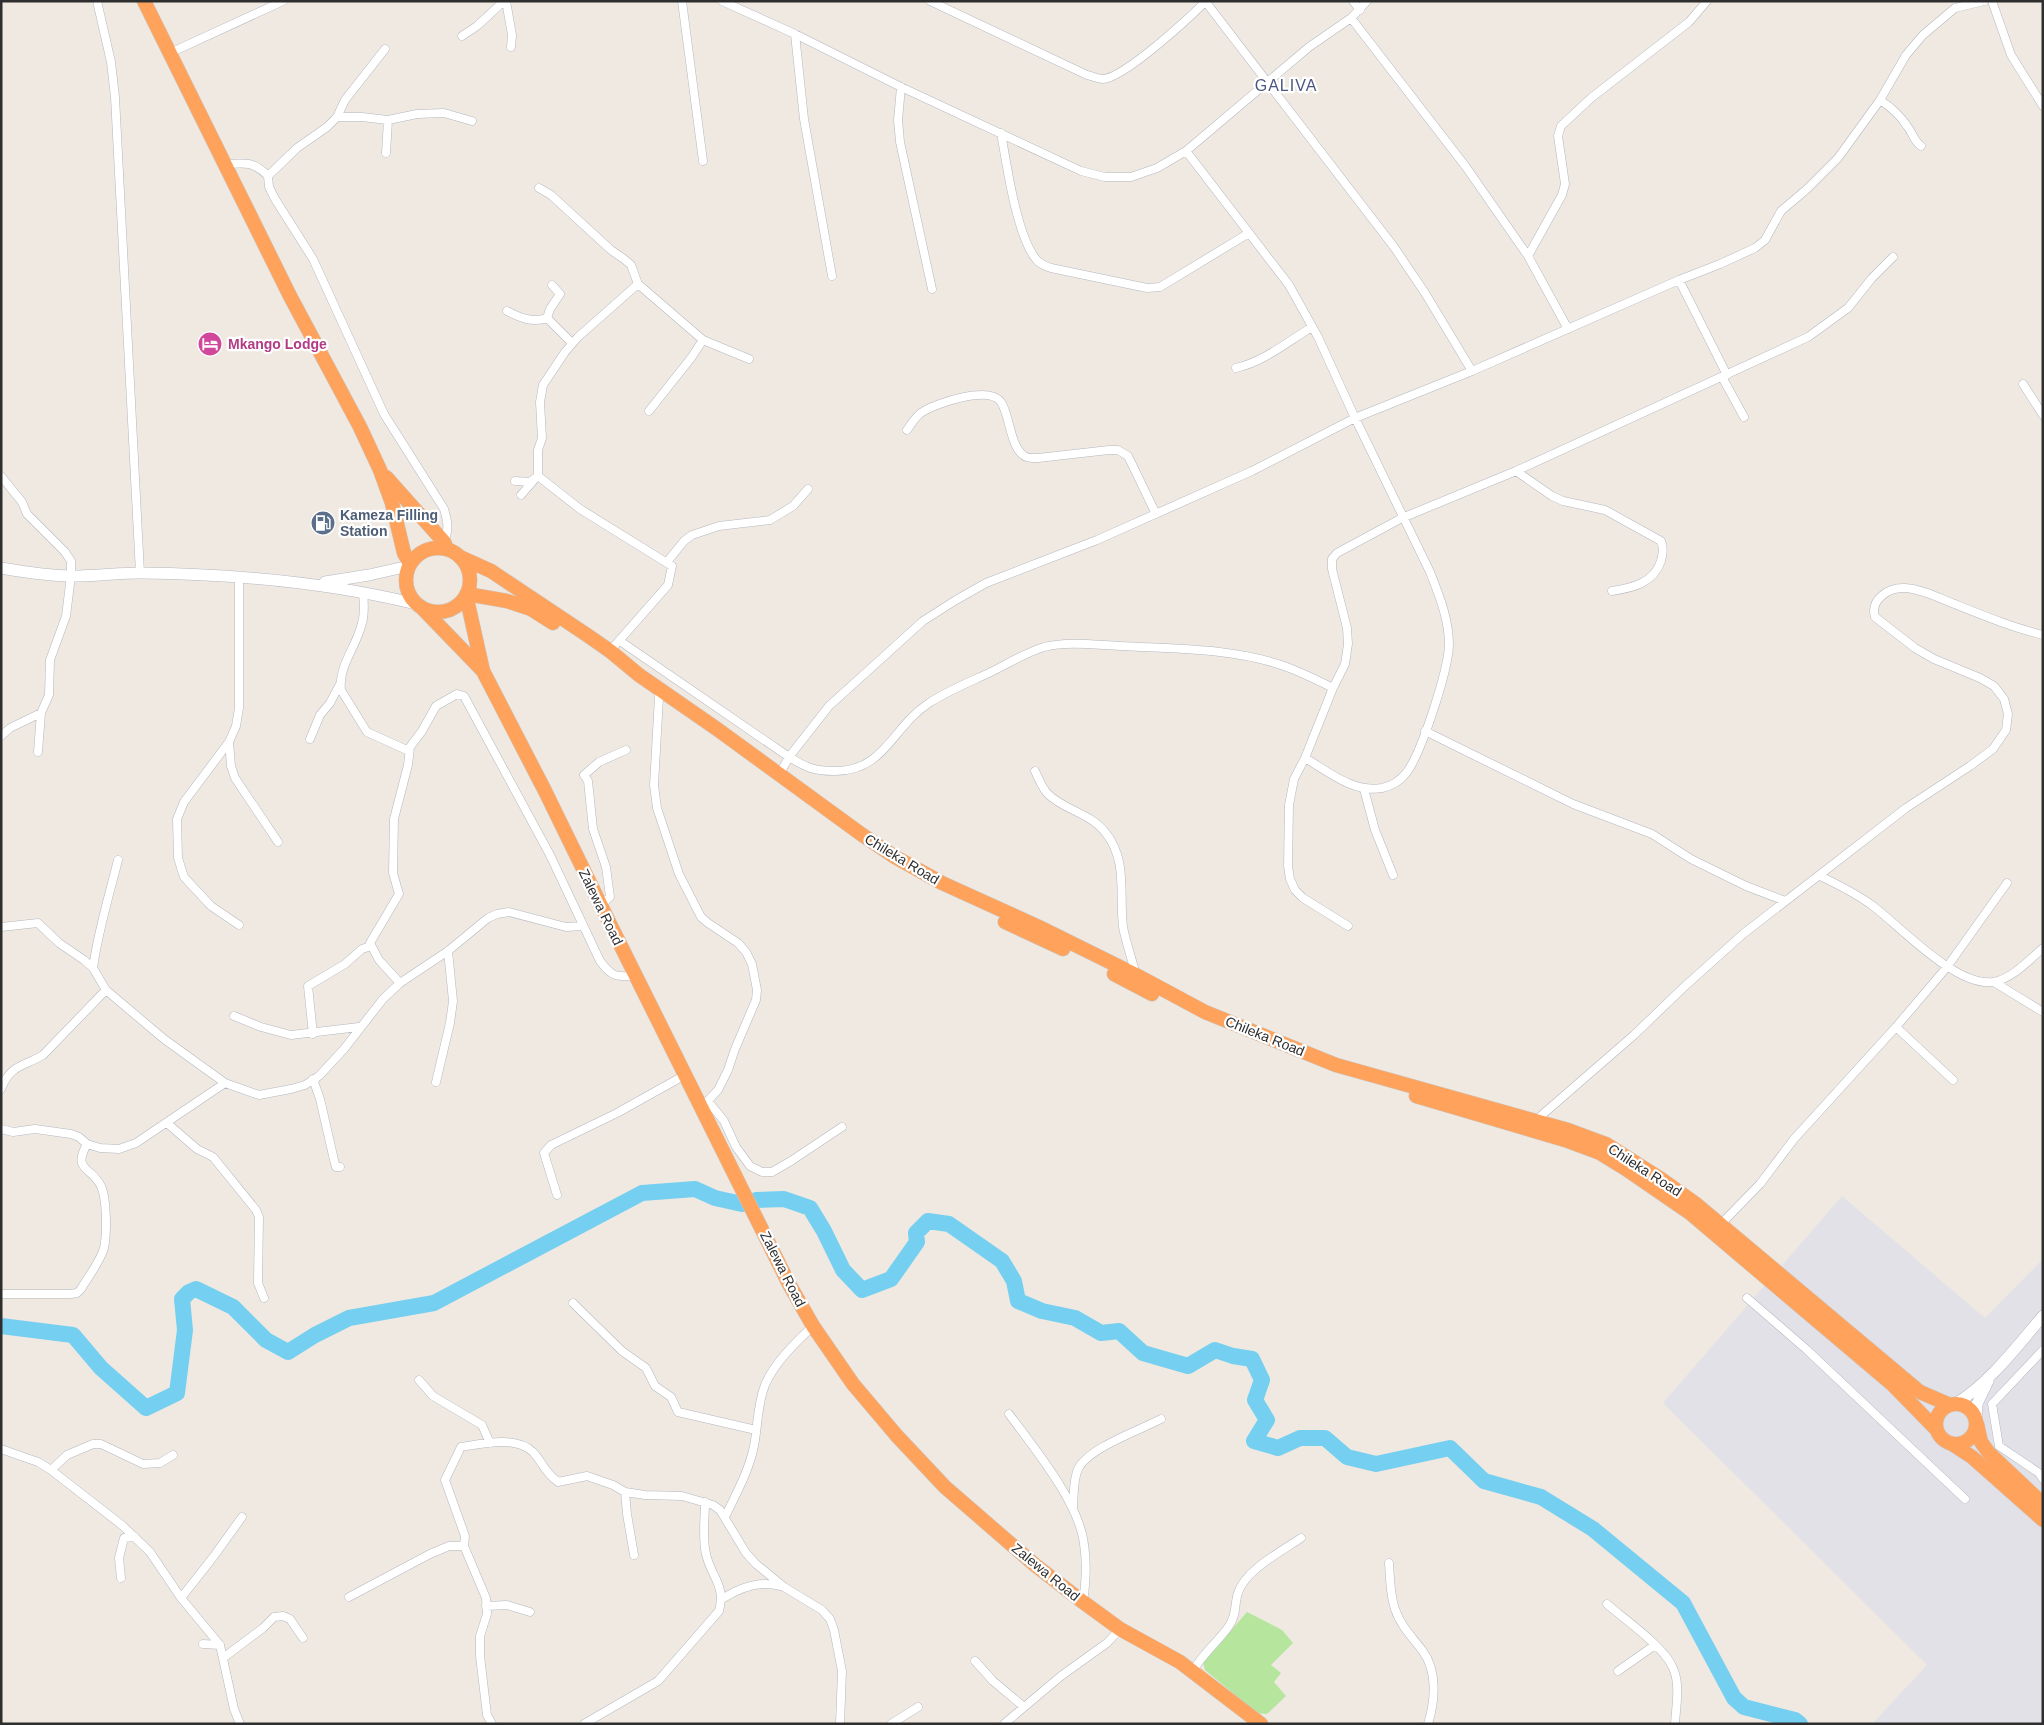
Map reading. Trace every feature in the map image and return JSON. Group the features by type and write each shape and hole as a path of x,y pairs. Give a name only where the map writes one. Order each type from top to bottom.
{"highway":[{"path":"144,1 290,296 360,427 380,470 392,503 404,553 410,565"},
{"path":"380,470 445,546 460,557 469,570 470,586 467,594 451,610 437,612 420,606 410,596 406,586 406,576 410,565 426,550 445,546"},
{"name":"Chileka Road","path":"460,557 491,571 587,635 615,646 639,675 875,843 934,879 1039,927 1205,1012 1336,1065 1568,1130 1606,1144 1661,1179 1893,1385 1937,1430 1942,1439 1972,1457 2043,1520"},
{"path":"467,594 507,601 531,610 605,657 853,840 940,891 1087,960 1202,1019 1324,1069 1565,1140 1600,1153 1716,1229"},
{"name":"Zalewa Road","path":"467,594 483,671 545,791 600,906 685,1075 705,1104 789,1284 814,1326 853,1384 897,1436 945,1487 1035,1565 1120,1629 1193,1671 1261,1724"},
{"name":"Zalewa Road","path":"420,606 483,671"},
{"name":"Chileka Road","path":"1716,1229 1920,1392 1953,1404 1966,1406 1976,1421"},
{"path":"1937,1430 1938,1415 1945,1407 1953,1404"},
{"path":"1952,1444 1962,1443 1971,1438 1976,1421"},
{"path":"1976,1421 1981,1442 1989,1453 2043,1504"}],"main road":[{"path":"316,584 369,575 410,565"},
{"path":"1,568 72,576 140,573 240,577 316,584 363,592 420,606"},
{"path":"1953,1404 1970,1394 1993,1372 2043,1316"},
{"path":"1976,1421 1977,1404 1993,1372"}],"street":[{"path":"98,1 111,62 115,97 140,573"},
{"path":"170,53 283,1"},
{"path":"462,36 477,26 505,1"},
{"path":"505,1 512,35 511,47"},
{"path":"682,1 703,161"},
{"path":"722,1 1081,171 1105,177 1131,177 1157,168 1186,151 1309,47 1351,18 1367,1"},
{"path":"930,1 1087,75 1103,79 1118,74 1126,68 1172,33 1205,2 1268,81 1394,247 1425,292 1472,372"},
{"path":"1353,1 1360,10"},
{"path":"1528,256 1562,195 1565,184 1558,136 1561,126 1592,98 1688,22 1707,1"},
{"path":"779,775 789,757 829,706 923,621 986,583 1052,559 1156,514 1252,471 1354,418 1472,372 1678,280 1746,252 1765,240 1781,211 1808,189 1838,158 1880,100 1906,55 1923,36 1954,5 1984,1"},
{"path":"1992,1 2011,55 2043,106"},
{"path":"1351,18 1466,167 1528,256 1568,329"},
{"path":"795,34 804,119 832,276"},
{"path":"268,176 297,148 327,127 337,117 345,100 385,49"},
{"path":"901,87 898,120 900,142 932,289"},
{"path":"1880,100 1891,107 1908,126 1915,142 1922,146"},
{"path":"337,117 388,120 400,116 444,113 472,121"},
{"path":"386,153 388,120"},
{"path":"1001,134 1012,194 1021,226 1035,259 1051,268 1147,288 1160,287 1249,233"},
{"path":"1186,151 1289,285 1312,327 1402,518 1430,572 1447,624 1449,646 1446,665 1425,731 1417,754 1406,772 1396,783 1383,788 1364,789 1331,774 1305,758"},
{"path":"226,164 250,163 259,167 268,176 269,187 275,199 313,259 384,414 444,509 448,520 445,546"},
{"path":"539,188 551,195 611,250 631,265 638,284 703,340 749,359"},
{"path":"1348,926 1304,898 1295,890 1290,879 1288,866 1291,791 1298,770 1305,758 1333,688 1345,664 1348,644 1348,628 1332,569 1332,559 1337,553 1402,518 1516,471 1808,337 1848,308 1892,256"},
{"path":"1678,280 1744,417"},
{"path":"521,495 536,478 538,450 542,438 540,394 552,370 572,343 592,323 638,284"},
{"path":"547,318 550,309 560,294 552,285"},
{"path":"507,311 530,320 547,318"},
{"path":"547,318 572,343"},
{"path":"1236,368 1251,365 1312,327"},
{"path":"649,411 703,340"},
{"path":"2023,384 2043,415"},
{"path":"907,430 917,416 943,402 969,395 992,397 1001,402 1018,450 1027,458 1109,450 1124,452 1128,456 1156,514"},
{"path":"1516,471 1552,496 1563,501 1606,510 1662,541 1663,553 1655,574 1630,588 1612,591"},
{"path":"1,476 22,502 27,514 65,552 71,561 72,576 66,616 50,660 49,695 41,713 38,752"},
{"path":"515,481 530,482 536,478"},
{"path":"536,478 580,509 672,566 668,585 615,646 789,757 811,769 848,771 858,769 870,762 911,716 929,703 954,689 1045,647 1083,644 1200,649 1270,662 1306,675 1333,688"},
{"path":"667,562 692,534 719,526 770,520 793,506 808,489"},
{"path":"239,925 211,906 184,877 178,858 176,819 184,802 229,742 236,726 239,708 240,577"},
{"path":"1535,1121 1557,1104 1634,1035 1712,961 1785,901 1820,876 1906,808 1993,749 2006,730 2008,714 2004,699 1994,686 1980,678 1934,659 1915,648 1875,617 1873,610 1876,600 1893,589 1913,589 2010,626 2043,635"},
{"path":"310,739 320,714 330,704 340,684 344,668 363,623 363,592"},
{"path":"340,684 343,694 367,732 409,751"},
{"path":"400,983 370,946 371,940 399,894 394,873 394,819 412,743 422,731 436,706 454,695 461,694 464,696 550,855 600,961 616,977 635,976"},
{"path":"659,697 654,785 657,808 679,874 701,917 738,942 746,952 752,964 758,990 756,1000 728,1070 718,1090 705,1104 724,1121 736,1147 750,1166 762,1172 772,1172 842,1127"},
{"path":"1,736 10,728 41,713"},
{"path":"1425,731 1573,804 1652,834 1691,859 1746,886 1785,901"},
{"path":"229,742 231,766 235,778 278,842"},
{"path":"600,906 610,897 609,881 593,829 588,781 584,775 599,762 626,750"},
{"path":"1035,771 1047,793 1098,824 1111,840 1122,872 1124,930 1136,975"},
{"path":"1364,789 1375,830 1393,875"},
{"path":"93,968 105,906 118,860"},
{"path":"1820,876 1872,905 1947,967 1968,979 1994,982 2013,973 2043,948"},
{"path":"1716,1229 1754,1190 1794,1139 1896,1027 1947,967 2007,883"},
{"path":"1,927 38,924 59,943 76,953 93,968 106,990 164,1040 225,1083 259,1095 291,1089 305,1085 313,1080 330,1065 359,1027 400,983 448,951 488,918 509,912 566,927 583,926"},
{"path":"313,1034 308,986 345,964 362,949 370,946"},
{"path":"436,1082 450,1023 453,1001 448,951"},
{"path":"1994,982 2043,1012"},
{"path":"1,1089 6,1078 15,1069 25,1062 43,1055 106,990"},
{"path":"234,1016 261,1027 291,1035 313,1034 359,1027"},
{"path":"1896,1027 1953,1080"},
{"path":"557,1195 544,1153 551,1145 685,1075"},
{"path":"313,1080 320,1099 336,1167 340,1167"},
{"path":"1,1129 12,1132 35,1130 64,1132 79,1137 86,1144 100,1148 128,1147 136,1144 225,1083"},
{"path":"167,1123 197,1148 213,1157 256,1210 259,1217 258,1283 264,1298"},
{"path":"1,1294 44,1295 77,1293 90,1274 104,1248 106,1216 101,1186 80,1159 86,1144"},
{"path":"1747,1298 1806,1349 1965,1499"},
{"path":"573,1304 622,1351 646,1368 656,1386 671,1397 678,1412 756,1430"},
{"path":"725,1517 744,1478 754,1446 759,1404 765,1384 773,1370 798,1340 814,1326"},
{"path":"2043,1350 1992,1404 1999,1446 2039,1473 2043,1479"},
{"path":"420,1380 433,1396 482,1425 490,1443"},
{"path":"1009,1414 1073,1507 1084,1543 1086,1579 1082,1602"},
{"path":"1073,1507 1075,1482 1078,1469 1083,1460 1095,1451 1161,1419"},
{"path":"492,1724 487,1715 480,1656 480,1636 487,1614 486,1598 464,1546 465,1536 445,1480 461,1447 510,1442 523,1446 533,1452 546,1471 558,1482 587,1476 613,1484 625,1492 645,1495 682,1496 705,1502 720,1510 746,1553 784,1587 822,1610 832,1625 842,1671 840,1724"},
{"path":"51,1470 67,1455 93,1444 101,1444 143,1464 160,1463 173,1455"},
{"path":"1,1450 38,1462 51,1470 123,1526 150,1552 181,1598 220,1645 234,1709 240,1724"},
{"path":"625,1492 634,1555"},
{"path":"584,1724 658,1681 719,1611 722,1599 720,1588 706,1556 705,1502"},
{"path":"181,1598 242,1517"},
{"path":"121,1578 119,1558 124,1538 135,1538"},
{"path":"1193,1671 1198,1661 1222,1635 1234,1617 1238,1593 1246,1578 1279,1552 1301,1538"},
{"path":"349,1597 430,1554 449,1546 464,1546"},
{"path":"1389,1563 1394,1608 1408,1632 1424,1652 1433,1674 1433,1706 1428,1724"},
{"path":"722,1599 744,1587 757,1584 768,1583 784,1587"},
{"path":"1607,1604 1655,1646 1672,1665 1677,1686 1676,1724"},
{"path":"486,1606 507,1605 530,1612"},
{"path":"223,1658 274,1617 283,1616 290,1619 303,1638"},
{"path":"1004,1724 1062,1676 1101,1647 1120,1629"},
{"path":"203,1644 220,1645"},
{"path":"1618,1671 1655,1646"},
{"path":"975,1661 1024,1707"},
{"path":"890,1724 918,1707"}],"shaded area":[{"path":"1842,1196 1985,1318 2043,1259 2043,1724 1872,1724 1927,1665 1663,1403"}],"green space":[{"path":"1247,1612 1282,1630 1293,1643 1271,1665 1281,1673 1274,1682 1286,1696 1267,1714 1257,1713 1205,1670 1203,1663"}],"waterway":[{"path":"1,1326 73,1335 101,1368 146,1408 177,1393 185,1330 182,1299 189,1292 196,1289 233,1307 266,1340 288,1352 315,1335 349,1318 434,1303 642,1193 695,1189 715,1198 742,1204"},
{"path":"756,1200 784,1199 810,1208 824,1231 843,1270 862,1290 891,1279 917,1242 916,1233 928,1221 949,1224 1002,1261 1014,1281 1018,1301 1042,1311 1075,1318 1101,1333 1119,1331 1143,1353 1188,1366 1215,1350 1233,1356 1252,1359 1262,1380 1255,1400 1267,1420 1254,1441 1278,1448 1300,1438 1325,1438 1347,1457 1376,1464 1450,1448 1484,1481 1541,1497 1593,1529 1683,1603 1734,1698 1744,1707 1795,1720 1800,1724"}],"place":[{"name":"Mkango Lodge","path":"210,344"},
{"name":"Kameza Filling Station","path":"323,523"}],"district":[{"name":"GALIVA","path":"1286,85"}]}
